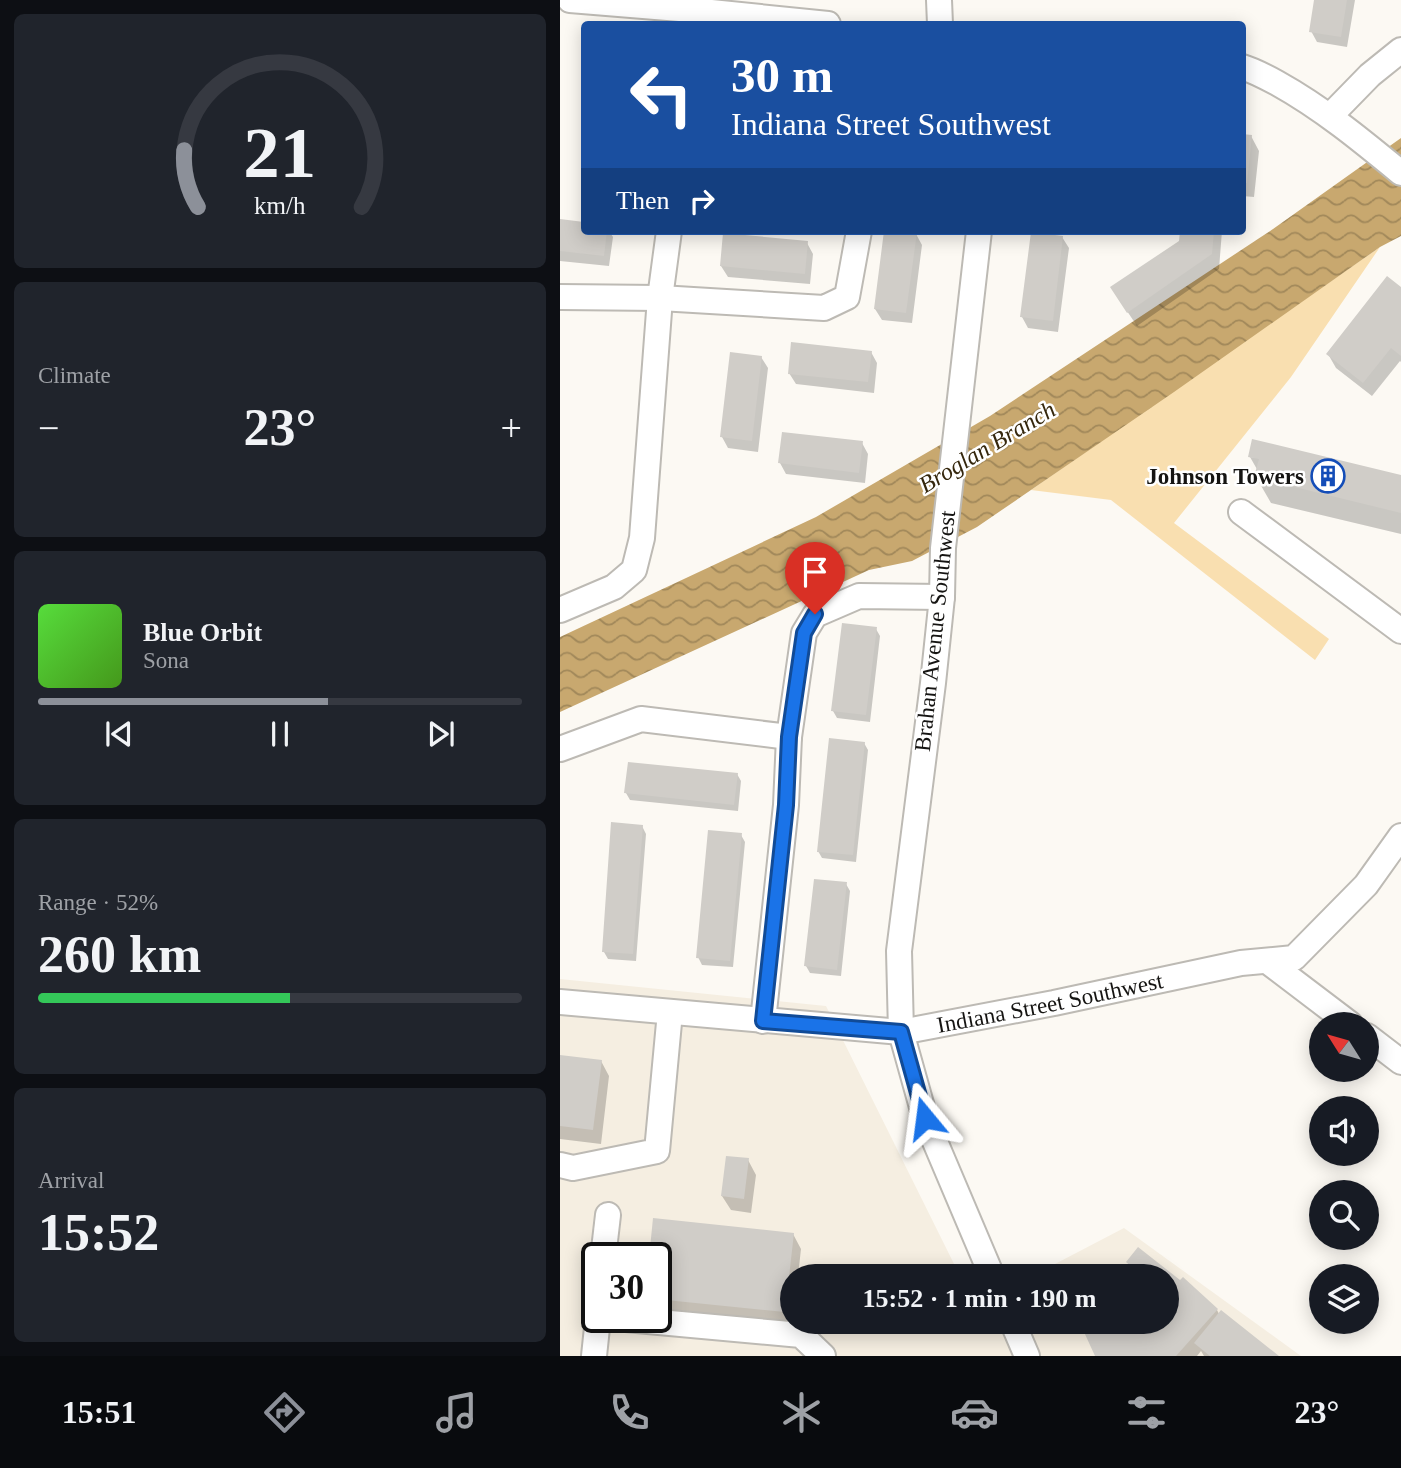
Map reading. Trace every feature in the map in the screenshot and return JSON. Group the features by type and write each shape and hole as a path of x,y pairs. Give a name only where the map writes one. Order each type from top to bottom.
{"street":[{"path":"570,0 691,17 769,21"},
{"path":"939,0 940,21"},
{"path":"1330,116 1370,75 1401,50"},
{"path":"1246,68 1330,116 1401,173"},
{"path":"560,610 614,587 634,570 642,538 660,298 668,235"},
{"path":"560,297 660,298 824,308 846,297 858,235"},
{"name":"Brahan Avenue Southwest","path":"979,235 943,548 942,597 933,683 899,951 901,1032 925,1118 987,1264"},
{"path":"1241,512 1401,631"},
{"path":"763,1021 786,805 789,737 804,633 815,614 859,596 942,597"},
{"path":"560,749 642,719 789,737"},
{"name":"Indiana Street Southwest","path":"560,1002 901,1032 1241,963 1294,958 1366,885 1401,836"},
{"path":"1267,961 1334,1012"},
{"path":"560,1165 573,1168 657,1151 670,1012"},
{"path":"1379,1045 1401,1062"},
{"path":"605,1242 608,1216"},
{"path":"672,1323 801,1335 823,1356"},
{"path":"594,1356 596,1333"},
{"path":"1018,1334 1027,1356"}],"shaded area":[{"path":"1380,247 1291,377 1174,523 1329,639 1315,660 1111,500 1031,490"},
{"path":"560,979 826,1006 954,1264 780,1264 780,1334 1179,1334 1179,1268 1301,1356 560,1356"},
{"path":"1124,1228 1174,1264 1055,1264"}],"water":[{"name":"Broglan Branch","path":"1401,138 1401,236 1380,247 977,527 912,561 869,570 560,712 560,637 816,517 990,416 1273,229"}],"building":[{"path":"1314,0 1347,0 1341,37 1309,32"},
{"path":"1246,134 1252,135 1246,183"},
{"path":"560,219 581,222 581,235 607,235 604,256 560,251"},
{"path":"723,235 808,241 805,274 720,266"},
{"path":"883,235 917,235 906,313 874,309"},
{"path":"1031,235 1063,236 1053,321 1020,317"},
{"path":"1180,235 1214,235 1212,254 1127,313 1110,287 1179,241"},
{"path":"1387,276 1401,287 1401,356 1391,348 1363,383 1326,354"},
{"path":"791,342 872,351 868,382 788,374"},
{"path":"730,352 762,356 752,441 720,437"},
{"path":"782,432 863,441 859,473 778,463"},
{"name":"Johnson Towers","path":"1252,439 1401,475 1401,513 1254,477 1259,459 1248,457"},
{"path":"842,623 877,627 866,715 831,711"},
{"path":"829,738 865,742 853,855 817,852"},
{"path":"628,762 738,773 734,805 624,793"},
{"path":"611,822 643,825 633,954 602,952"},
{"path":"708,830 742,833 730,961 696,958"},
{"path":"814,879 847,882 837,970 804,966"},
{"path":"560,1055 602,1060 593,1130 560,1126"},
{"path":"726,1156 749,1158 744,1199 721,1196"},
{"path":"653,1218 794,1233 790,1264 780,1264 780,1311 672,1301 672,1242 651,1242"},
{"path":"1138,1247 1160,1264 1128,1264 1126,1262"},
{"path":"1183,1277 1218,1309 1176,1356 1095,1356 1085,1334 1179,1334 1179,1279"},
{"path":"1221,1310 1279,1356 1210,1356 1194,1343"}],"place":[{"name":"Johnson Towers","path":"1328,476"}],"route":[{"path":"815,614 804,633 789,737 786,805 763,1021 901,1032 925,1118"}]}
